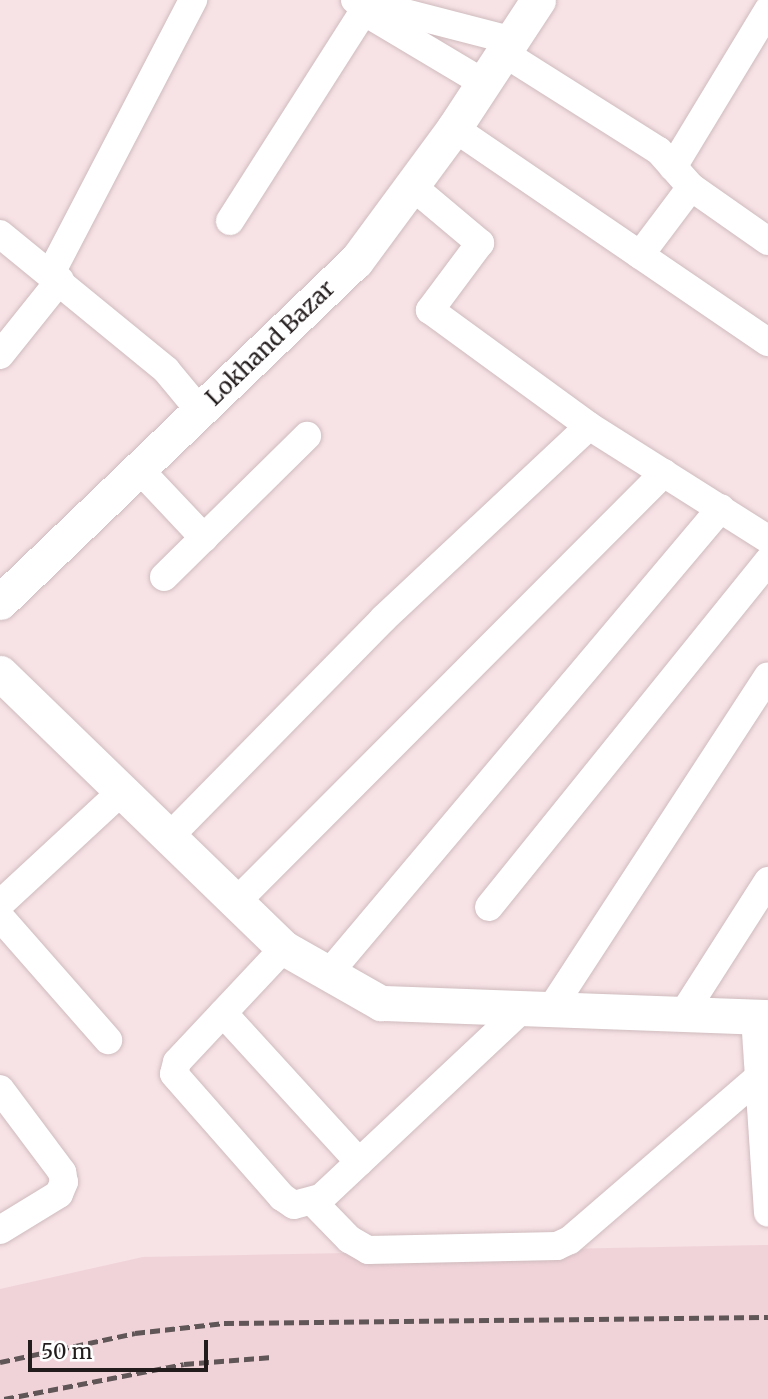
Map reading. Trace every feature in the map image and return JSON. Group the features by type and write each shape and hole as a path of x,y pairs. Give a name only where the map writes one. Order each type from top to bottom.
{"main road":[{"name":"Lokhand Bazar","path":"0,602 356,261 454,128 538,0"},
{"path":"0,673 284,948 382,1003 762,1017"}],"street":[{"path":"0,355 56,277 192,0"},
{"path":"355,4 509,47 659,151 682,177 768,241"},
{"path":"355,4 484,83"},
{"path":"230,221 355,4"},
{"path":"640,255 768,10"},
{"path":"454,128 768,342"},
{"path":"412,186 480,243 430,310 589,426 768,539"},
{"path":"0,234 56,277 166,370 200,411"},
{"path":"169,837 383,618 589,426"},
{"path":"164,577 307,436"},
{"path":"139,469 204,538"},
{"path":"236,902 664,473"},
{"path":"329,973 721,508"},
{"path":"489,907 768,561"},
{"path":"284,948 177,1062 176,1078 282,1197 294,1205 313,1202 537,1009 768,676"},
{"path":"0,904 122,791"},
{"path":"682,1014 768,881"},
{"path":"0,917 108,1040"},
{"path":"223,1013 359,1162"},
{"path":"762,1017 760,1076 768,1213"},
{"path":"313,1202 349,1240 368,1250 557,1246 570,1240 760,1076"},
{"path":"0,1088 62,1172 64,1182 59,1194 0,1230"}],"shaded area":[{"path":"768,1245 768,1399 0,1399 0,1289 143,1257"}],"railway":[{"path":"0,1362 135,1333 224,1323 768,1317"},
{"path":"4,1399 184,1364 272,1357"}]}
